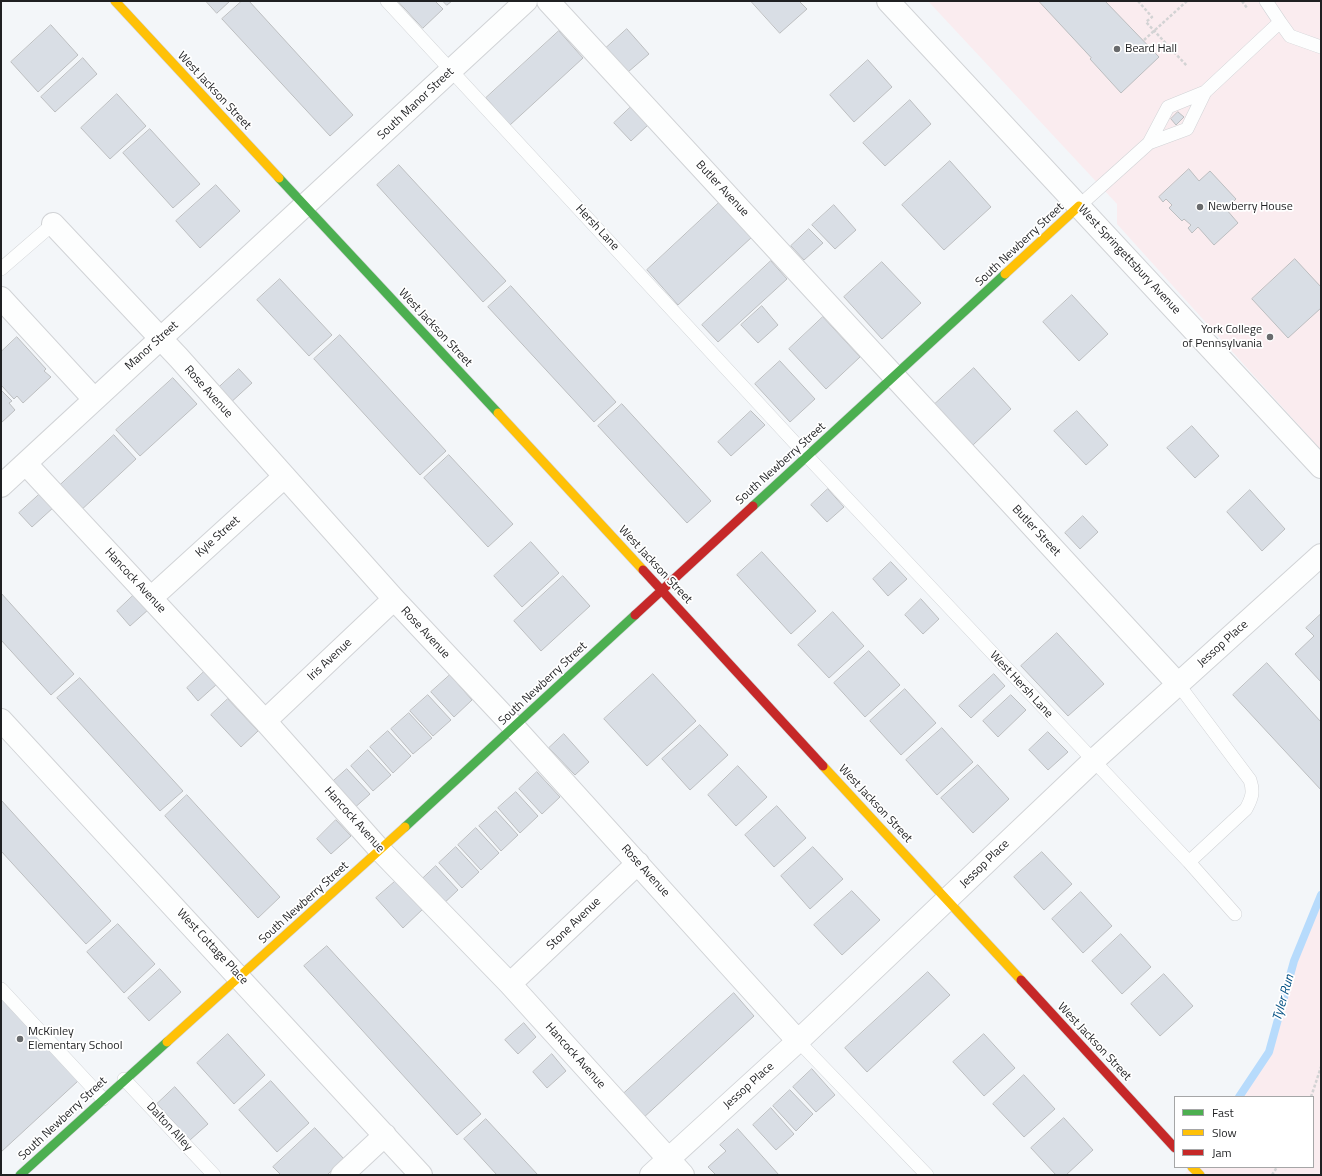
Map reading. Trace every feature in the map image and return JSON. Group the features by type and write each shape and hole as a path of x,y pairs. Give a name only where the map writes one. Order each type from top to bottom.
{"street":[{"name":"West Jackson Street","path":"115,1 662,590 1174,1148"},
{"name":"South Manor Street","path":"305,206 526,1"},
{"name":"Butler Avenue","path":"548,1 895,377"},
{"name":"West Springettsbury Avenue","path":"888,1 1321,467"},
{"name":"Manor Street","path":"1,486 26,464 94,398 305,206"},
{"name":"South Newberry Street","path":"20,1175 124,1079 240,978 514,728 1079,206"},
{"name":"Rose Avenue","path":"53,224 160,338 394,599 638,863 798,1041"},
{"path":"1,298 94,398"},
{"name":"Butler Street","path":"895,377 1178,684"},
{"name":"Hancock Avenue","path":"26,464 265,721 380,850 510,984 683,1175"},
{"name":"Kyle Street","path":"151,598 284,477"},
{"name":"Jessop Place","path":"651,1175 798,1041 1093,761 1321,555"},
{"name":"Iris Avenue","path":"265,721 394,599"},
{"name":"West Cottage Place","path":"1,720 421,1175"},
{"name":"Stone Avenue","path":"510,984 638,863"},
{"path":"342,1175 385,1135"}],"lane":[{"name":"Hersh Lane","path":"387,1 807,456"},
{"path":"1266,1 1290,36 1321,47"},
{"path":"1079,206 1149,143 1168,107 1205,92 1280,22"},
{"path":"1149,143 1187,130 1205,92"},
{"path":"1,269 53,224"},
{"name":"West Hersh Lane","path":"807,456 1189,862 1235,914"},
{"path":"1178,684 1250,780 1253,791 1252,799 1246,809 1189,862"},
{"path":"1,989 103,1099"},
{"path":"798,1041 927,1175"},
{"name":"Dalton Alley","path":"124,1079 214,1175"}],"path":[{"path":"1138,1 1152,17 1146,22 1187,66"},
{"path":"1144,40 1187,1"},
{"path":"1242,1 1248,10"},
{"path":"1311,1096 1321,1067"}],"shaded area":[{"name":"York College of Pennsylvania","path":"928,1 1321,1 1321,450 1117,224 1117,204"},
{"path":"1321,895 1321,1175 1184,1175 1189,1168 1314,1168 1314,1096 1240,1096 1269,1052 1294,961"}],"building":[{"path":"206,1 230,1 217,13"},
{"path":"242,1 249,1 353,115 330,136 222,19"},
{"path":"398,1 435,1 443,9 423,28"},
{"path":"443,1 452,1 447,5"},
{"path":"751,1 799,1 807,9 780,33"},
{"name":"Beard Hall","path":"1039,1 1105,1 1159,57 1121,93"},
{"path":"51,25 78,55 38,92 11,62"},
{"path":"627,29 649,54 628,72 606,48"},
{"path":"559,31 583,58 510,125 486,98"},
{"path":"83,58 97,74 55,112 41,97"},
{"path":"868,60 892,87 854,122 830,95"},
{"path":"117,94 146,126 110,159 81,128"},
{"path":"910,100 931,124 885,166 863,143"},
{"path":"632,106 648,125 631,141 614,123"},
{"path":"1178,112 1184,117 1176,125 1171,119"},
{"path":"150,129 200,184 173,208 123,153"},
{"path":"950,161 991,207 944,250 902,205"},
{"path":"399,165 506,281 483,302 377,185"},
{"name":"Newberry House","path":"1189,169 1199,181 1210,171 1236,199 1226,209 1238,223 1214,245 1198,227 1192,233 1188,228 1191,225 1184,219 1182,221 1169,208 1172,205 1166,199 1163,202 1159,197"},
{"path":"216,185 240,211 200,248 176,221"},
{"path":"720,202 752,237 678,305 647,270"},
{"path":"834,205 856,230 835,249 812,225"},
{"path":"809,229 823,243 804,260 791,246"},
{"path":"1295,259 1321,287 1321,308 1288,338 1252,299"},
{"path":"771,261 787,279 718,342 702,325"},
{"path":"882,262 921,303 882,339 844,297"},
{"path":"280,279 332,335 309,356 257,300"},
{"path":"511,286 616,402 594,422 488,307"},
{"path":"1072,295 1108,334 1079,361 1043,322"},
{"path":"762,306 778,325 758,343 741,325"},
{"path":"823,317 860,357 826,389 789,349"},
{"path":"340,335 446,451 420,475 314,359"},
{"path":"17,337 46,369 44,371 51,377 23,403 17,396 14,399 1,385 1,352"},
{"path":"780,361 815,399 790,422 755,384"},
{"path":"974,368 1011,409 973,445 935,404"},
{"path":"239,369 252,383 228,405 215,391"},
{"path":"173,378 197,404 140,456 116,430"},
{"path":"1,390 12,401 9,403 15,410 1,423"},
{"path":"622,404 711,501 687,523 598,426"},
{"path":"751,411 765,425 731,456 718,442"},
{"path":"1077,411 1108,445 1086,465 1054,431"},
{"path":"1192,426 1219,456 1195,478 1167,448"},
{"path":"114,435 136,459 78,513 56,489"},
{"path":"449,455 513,524 488,547 424,478"},
{"path":"828,489 844,507 827,522 811,505"},
{"path":"1250,490 1285,529 1262,551 1227,512"},
{"path":"41,493 54,507 32,527 19,513"},
{"path":"1083,516 1098,532 1080,549 1065,533"},
{"path":"531,542 559,573 522,607 494,576"},
{"path":"762,552 816,611 791,634 737,575"},
{"path":"891,562 907,579 888,596 873,579"},
{"path":"563,576 590,606 541,651 514,621"},
{"path":"1,593 74,674 51,695 1,640"},
{"path":"135,594 149,609 130,626 117,611"},
{"path":"921,599 939,619 923,634 905,615"},
{"path":"833,612 864,646 829,678 798,645"},
{"path":"1321,614 1321,682 1295,654 1314,636 1306,628"},
{"path":"1057,633 1104,684 1068,716 1021,666"},
{"path":"869,651 900,685 865,717 834,683"},
{"path":"1267,663 1321,722 1321,790 1233,695"},
{"path":"205,671 217,684 198,701 187,688"},
{"path":"653,674 696,721 647,766 604,719"},
{"path":"994,674 1005,686 971,718 959,706"},
{"path":"450,675 472,700 454,717 431,692"},
{"path":"80,678 183,791 160,811 57,698"},
{"path":"905,689 936,723 901,755 870,721"},
{"path":"428,695 451,720 433,736 410,711"},
{"path":"1011,695 1026,710 998,737 983,721"},
{"path":"228,699 258,731 241,747 211,715"},
{"path":"409,713 432,738 413,754 391,729"},
{"path":"700,725 728,755 690,790 662,759"},
{"path":"942,728 973,762 937,795 906,760"},
{"path":"388,731 411,756 393,773 370,747"},
{"path":"1048,732 1068,752 1048,770 1029,750"},
{"path":"564,734 589,762 575,775 549,748"},
{"path":"368,750 391,775 373,791 351,766"},
{"path":"978,765 1009,799 973,833 941,798"},
{"path":"738,766 767,797 736,826 708,795"},
{"path":"347,769 370,794 352,810 329,785"},
{"path":"537,772 560,797 542,814 519,789"},
{"path":"516,792 538,816 520,833 498,808"},
{"path":"187,795 280,897 258,918 165,816"},
{"path":"1,800 111,921 86,944 1,851"},
{"path":"777,806 806,838 774,867 745,835"},
{"path":"496,811 518,835 501,851 479,826"},
{"path":"336,820 351,836 331,854 317,839"},
{"path":"476,828 499,853 481,870 458,845"},
{"path":"456,847 479,872 462,888 439,863"},
{"path":"813,847 843,879 810,909 781,876"},
{"path":"1042,852 1072,884 1044,910 1014,877"},
{"path":"436,866 458,890 440,907 418,883"},
{"path":"398,879 424,908 403,928 376,898"},
{"path":"852,891 880,920 842,955 814,925"},
{"path":"1081,892 1112,926 1083,953 1052,919"},
{"path":"118,924 155,964 124,993 87,952"},
{"path":"1121,934 1151,967 1122,994 1092,961"},
{"path":"327,946 481,1114 457,1135 304,966"},
{"path":"160,969 181,992 149,1021 128,998"},
{"path":"928,972 950,995 867,1072 845,1048"},
{"path":"1164,974 1193,1006 1160,1036 1131,1004"},
{"path":"734,993 754,1016 642,1119 621,1096"},
{"name":"McKinley Elementary School","path":"1,998 78,1081 1,1152"},
{"path":"524,1023 536,1037 518,1054 505,1040"},
{"path":"228,1034 265,1075 234,1104 197,1063"},
{"path":"984,1034 1015,1068 984,1096 953,1062"},
{"path":"552,1054 566,1071 547,1088 533,1072"},
{"path":"812,1069 835,1095 816,1112 793,1087"},
{"path":"1024,1075 1055,1109 1024,1137 993,1104"},
{"path":"271,1081 309,1123 277,1152 239,1110"},
{"path":"175,1087 208,1124 190,1140 157,1104"},
{"path":"790,1090 813,1114 796,1131 773,1106"},
{"path":"771,1108 794,1134 776,1150 753,1125"},
{"path":"1064,1118 1093,1150 1066,1175 1056,1175 1031,1148"},
{"path":"486,1119 538,1175 497,1175 464,1139"},
{"path":"315,1128 344,1159 327,1175 281,1175 273,1167"},
{"path":"738,1129 779,1175 716,1175 708,1167 726,1151 720,1145"}],"waterway":[{"name":"Tyler Run","path":"1240,1096 1269,1052 1294,961 1321,895"}],"traffic: fast":[{"path":"279,178 498,413"},
{"path":"753,506 1005,274"},
{"path":"405,827 635,615"},
{"path":"20,1175 167,1042"}],"traffic: slow":[{"path":"115,1 279,178"},
{"path":"1005,274 1079,206"},
{"path":"498,413 643,570"},
{"path":"823,766 1021,980"},
{"path":"167,1042 405,827"},
{"path":"1193,1168 1200,1175"}],"traffic: jam":[{"path":"635,615 753,506"},
{"path":"643,570 823,766"},
{"path":"1021,980 1174,1147"}],"place":[{"name":"Beard Hall","path":"1117,49"},
{"name":"Newberry House","path":"1200,207"},
{"name":"York College of Pennsylvania","path":"1270,337"},
{"name":"McKinley Elementary School","path":"20,1039"}]}
